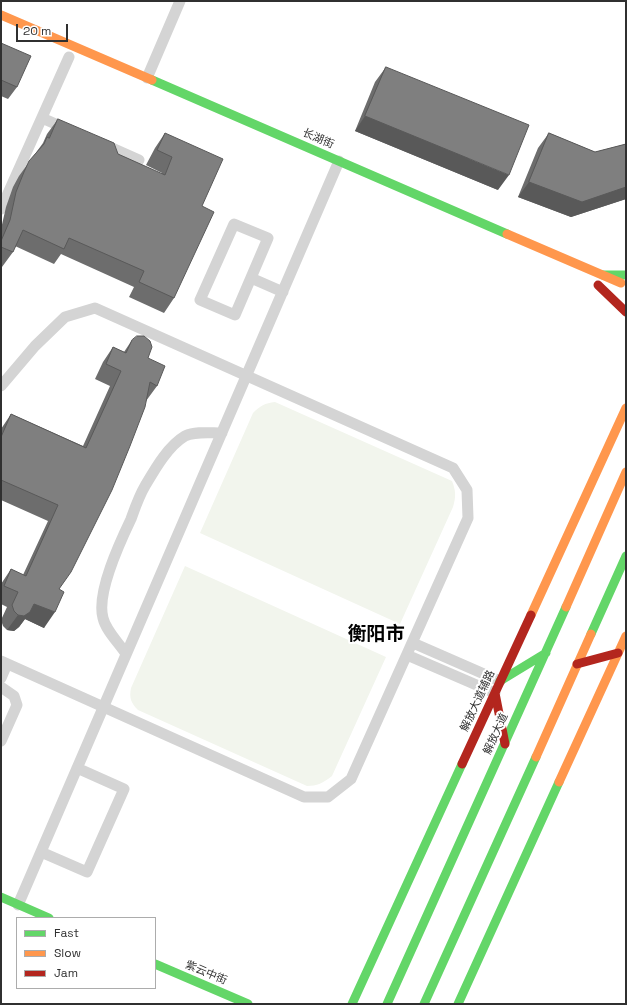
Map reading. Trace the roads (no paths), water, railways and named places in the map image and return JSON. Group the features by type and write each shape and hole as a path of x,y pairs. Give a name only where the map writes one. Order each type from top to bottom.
{"main road":[{"name":"长湖街","path":"1,15 626,285"},
{"path":"602,275 626,275"},
{"path":"626,298 594,284 626,312"},
{"name":"解放大道辅路","path":"352,1004 626,408"},
{"name":"解放大道","path":"387,1004 626,472"},
{"path":"424,1004 626,556"},
{"path":"458,1004 622,654 626,636"},
{"path":"500,681 546,653"},
{"path":"577,664 622,654"},
{"path":"495,693 505,744"},
{"path":"1,897 47,917"},
{"name":"紫云中街","path":"156,964 248,1004"}],"lane":[{"path":"147,78 180,1"},
{"path":"1,210 69,57"},
{"path":"42,118 76,133"},
{"path":"90,139 139,160"},
{"path":"18,905 339,161"},
{"path":"234,224 268,238 251,278 235,315 200,300 234,224"},
{"path":"251,278 283,292"},
{"path":"1,386 35,346 65,317 95,308 453,468 467,490 468,518 351,779 328,797 304,797 4,662 1,678"},
{"path":"126,654 103,619 102,608 104,590 114,558 145,487 156,468 170,449 185,436 194,433 222,434"},
{"path":"413,643 500,681"},
{"path":"407,655 495,693"},
{"path":"1,687 14,696 18,705 1,741"},
{"path":"41,852 87,872 124,789 77,768"}],"district":[{"name":"衡阳市","path":"376,635"}]}
